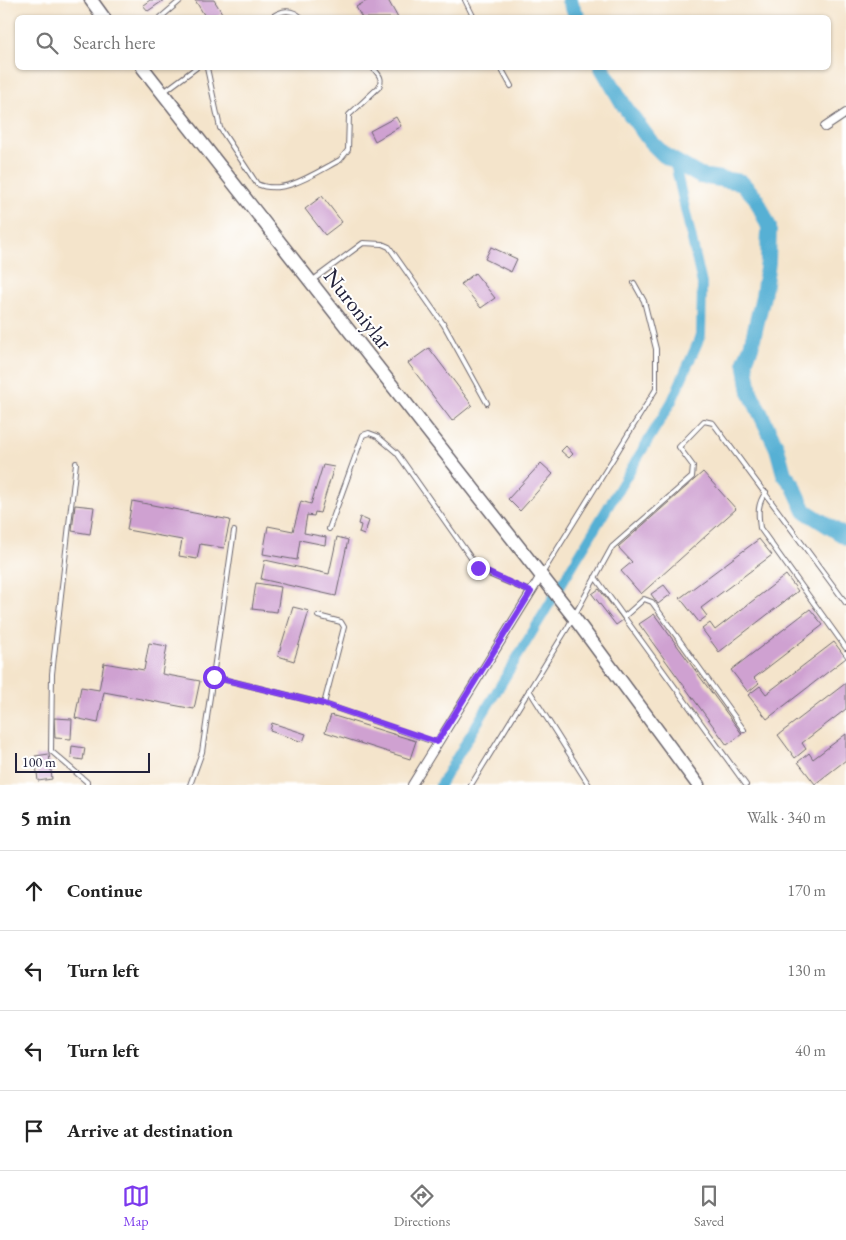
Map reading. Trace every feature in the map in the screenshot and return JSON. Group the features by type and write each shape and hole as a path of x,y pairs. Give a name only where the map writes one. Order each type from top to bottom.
{"main road":[{"path":"91,0 102,15"},
{"name":"Nuroniylar","path":"145,70 573,616 698,785"}],"street":[{"path":"825,127 846,113"},
{"path":"412,785 541,576"}],"lane":[{"path":"164,15 181,0"},
{"path":"465,0 472,15"},
{"path":"276,15 286,10 298,15"},
{"path":"163,92 193,70"},
{"path":"207,70 220,128 257,184 266,188 292,184 340,160 345,155 348,150 349,115 379,87 380,76 374,70"},
{"path":"502,70 511,86"},
{"path":"311,281 364,243 382,244 389,247 444,325 488,403"},
{"path":"541,576 656,389 656,349 644,301 634,283"},
{"path":"471,785 573,616 612,547 692,477 694,466 679,447 704,421 713,423 766,492 846,603"},
{"path":"329,529 363,435 369,433 377,436 397,453 478,568 531,592"},
{"path":"76,463 52,674 50,732 51,751 87,782 87,785"},
{"path":"766,492 759,501 760,528 846,648"},
{"path":"190,785 202,752 234,531"},
{"path":"595,578 746,785"},
{"path":"624,616 644,599 652,602 744,730"},
{"path":"318,616 341,622 344,627 324,704"},
{"path":"214,677 324,704 437,742"},
{"path":"529,690 589,785"}],"building":[{"path":"150,0 164,0 148,11 143,5"},
{"path":"195,0 214,0 222,13 219,15 204,15"},
{"path":"368,0 388,0 396,15 360,15 356,7"},
{"path":"396,117 401,126 375,141 370,131"},
{"path":"322,196 342,222 325,235 305,209"},
{"path":"491,247 517,259 511,272 485,259"},
{"path":"475,273 495,298 481,308 461,284"},
{"path":"429,348 472,405 452,421 408,363"},
{"path":"566,446 573,454 569,458 561,451"},
{"path":"541,463 553,474 520,511 508,499"},
{"path":"323,465 334,467 320,513 315,512 314,516 307,515 304,533 326,537 325,545 300,540 297,560 263,554 268,526 293,531 301,501 311,504"},
{"path":"703,472 736,509 641,594 621,571 632,562 618,547"},
{"path":"132,501 230,520 224,548 200,544 197,559 179,556 182,540 127,530"},
{"path":"75,505 94,507 90,534 72,531"},
{"path":"360,517 369,521 364,535 359,533 361,525 358,524"},
{"path":"337,537 348,540 336,596 261,579 265,560 329,574"},
{"path":"759,539 772,555 701,608 707,616 699,622 680,598"},
{"path":"786,575 798,591 719,652 702,629 710,623 715,630"},
{"path":"256,583 281,587 277,612 252,609"},
{"path":"664,585 671,594 658,604 651,594"},
{"path":"599,589 623,620 616,625 592,594"},
{"path":"293,607 309,611 294,661 278,656"},
{"path":"810,609 823,625 754,678 759,683 748,692 731,670"},
{"path":"654,614 742,734 727,745 639,624"},
{"path":"834,642 846,658 767,719 748,695 760,686 766,694"},
{"path":"149,643 167,646 162,674 200,681 194,709 104,692 98,723 75,718 81,687 99,690 104,663 144,670"},
{"path":"846,683 846,709 802,743 806,749 795,758 778,735"},
{"path":"331,715 416,741 410,759 325,732"},
{"path":"54,718 72,719 71,739 55,738"},
{"path":"272,723 306,734 303,742 270,731"},
{"path":"846,734 846,760 815,784 798,762 809,753 813,759"},
{"path":"72,746 85,748 83,760 71,758"},
{"path":"49,754 52,779 38,781 35,756"}],"waterway":[{"path":"569,0 576,15"},
{"path":"603,70 625,107 650,141 664,155 700,176 741,182 756,198 769,227 768,262 763,296 751,347 745,361 750,392 777,448 784,474 793,485 805,511 846,537"},
{"path":"440,785 672,401 701,335 702,284 674,160"}],"route":[{"path":"214,677 324,704 437,742 531,592 478,568"}]}
